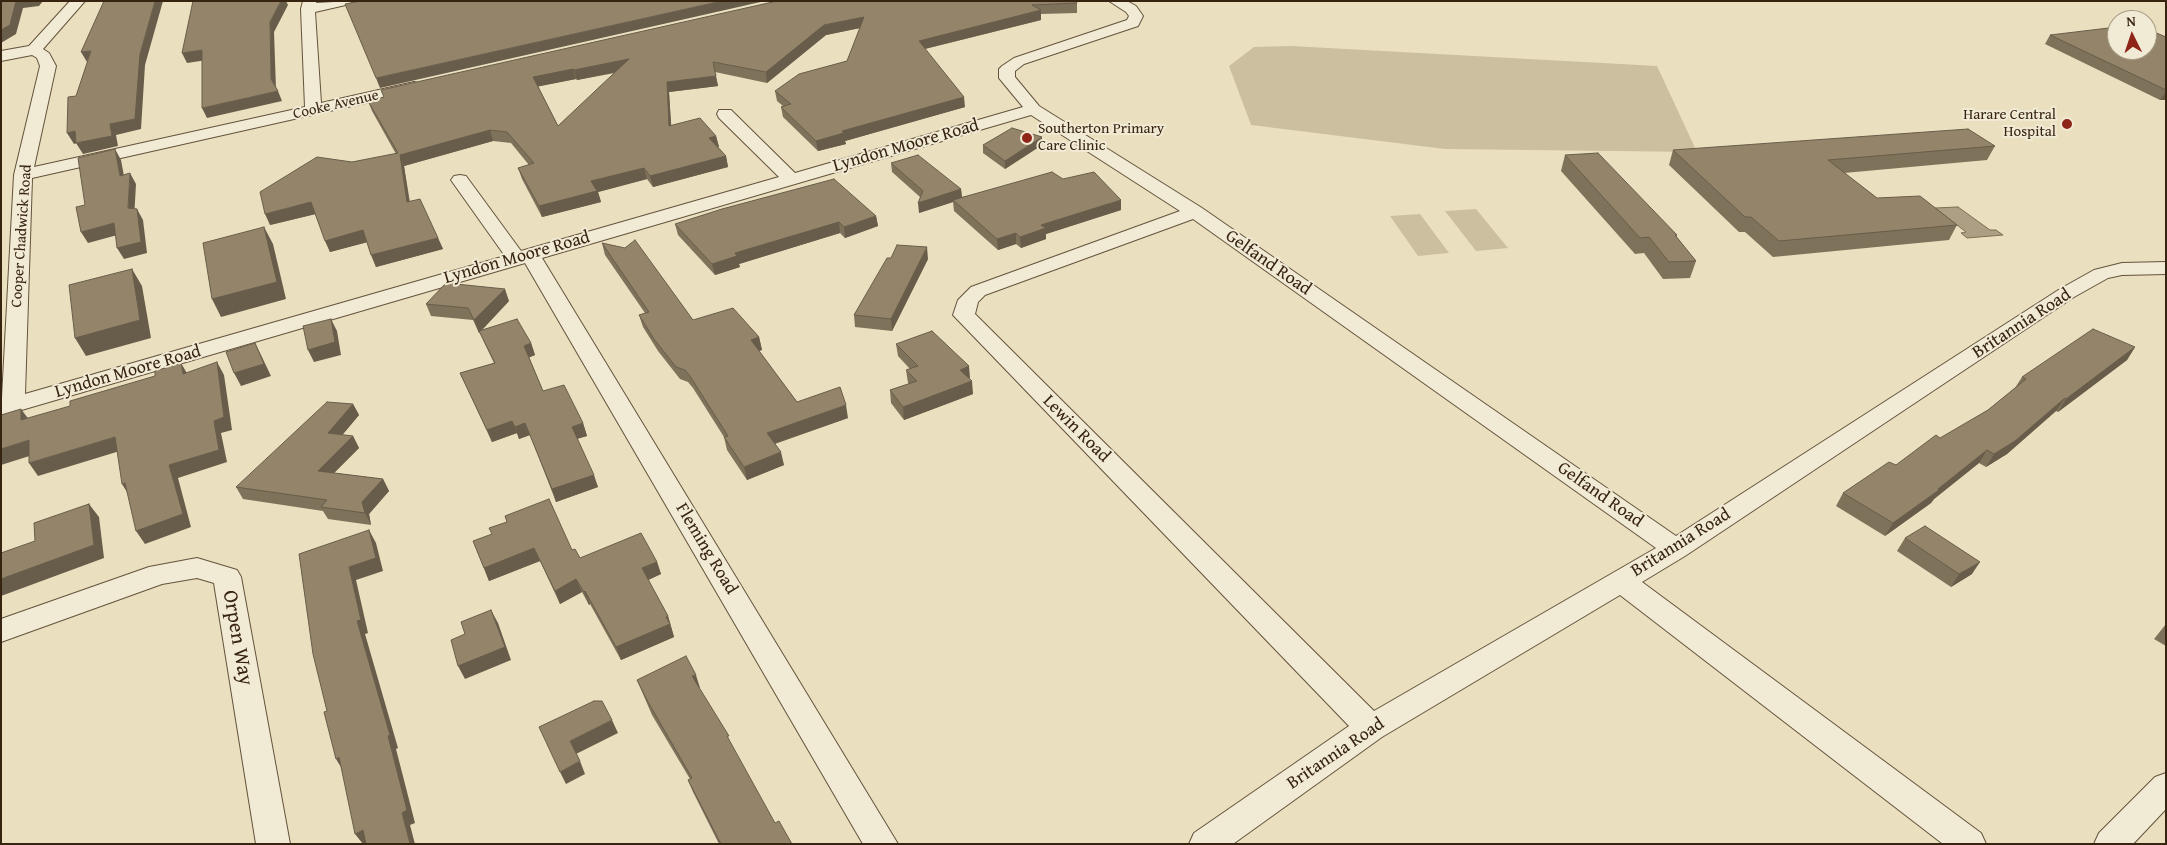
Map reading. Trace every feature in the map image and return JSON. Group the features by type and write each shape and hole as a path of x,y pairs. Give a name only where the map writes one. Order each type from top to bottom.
{"street":[{"path":"1,56 34,50 78,1"},
{"path":"313,110 309,5 345,1"},
{"name":"Gelfand Road","path":"1116,1 1131,9 1136,16 1133,22 1019,61 1007,69 1007,78 1033,109 1195,212 1676,548"},
{"name":"Cooper Chadwick Road","path":"7,407 23,175 48,66 44,56 34,50"},
{"name":"Cooke Avenue","path":"23,175 428,84"},
{"name":"Lyndon Moore Road","path":"7,407 1033,109"},
{"path":"725,114 791,179"},
{"name":"Fleming Road","path":"460,180 523,256 881,844"},
{"name":"Lewin Road","path":"1195,212 978,291 968,300 964,315 1371,728"},
{"name":"Britannia Road","path":"1208,843 1371,728 1676,548 2067,293 2102,274 2122,269 2165,268"},
{"name":"Orpen Way","path":"1,631 160,574 197,568 227,576 274,844"},
{"path":"1621,580 1969,844"},
{"path":"2111,844 2166,787"}],"shaded area":[{"path":"1291,46 1657,66 1697,152 1445,149 1251,125 1229,66 1254,47"},
{"path":"1958,207 1990,230 1996,230 2003,235 1967,238 1961,233 1966,232 1935,208"},
{"path":"1476,209 1508,248 1476,251 1445,211"},
{"path":"1420,214 1449,253 1418,256 1390,216"}],"building":[{"path":"1,1 16,1 10,25 1,30"},
{"path":"104,1 155,1 140,54 135,119 110,124 112,136 76,143 75,131 67,133 68,97 76,96 91,51 81,52"},
{"path":"193,1 281,1 270,22 271,79 278,91 202,108 202,50 182,53"},
{"path":"361,1 722,1 376,78 345,4"},
{"path":"777,1 1076,1 1077,3 1032,5 1041,10 919,41 964,97 842,131 844,133 816,141 781,107 791,104 775,91 799,74 847,61 864,17 824,25 766,72 713,62 716,76 667,82 669,126 700,118 716,136 709,138 726,156 650,176 644,168 591,181 597,191 539,206 518,168 534,163 507,132 490,130 400,155 407,202 420,199 438,238 371,255 363,230 325,241 311,202 265,214 260,192 317,157 352,162 398,153 368,101 384,97 381,90","holes":["629,59 558,126 533,77"]},
{"path":"2107,28 2107,60 2157,60 2157,33 2166,37 2166,90 2050,35"},
{"path":"1012,128 1042,137 1005,161 983,145"},
{"path":"1968,129 1995,146 1828,160 1877,198 1920,196 1957,225 1779,241 1751,217 1745,217 1673,150"},
{"path":"115,149 120,176 130,173 128,208 137,209 141,242 117,248 114,223 81,232 76,207 85,205 78,158"},
{"path":"1598,153 1677,235 1675,235 1696,261 1669,262 1649,237 1640,238 1565,155"},
{"path":"918,155 961,189 918,203 923,191 891,163"},
{"path":"1052,172 1063,179 1094,172 1121,200 1041,225 1046,228 1020,237 1016,233 997,239 953,200"},
{"path":"834,179 876,216 844,227 839,222 735,253 737,256 712,264 675,224 722,209"},
{"path":"264,227 277,282 212,299 203,243"},
{"path":"635,240 693,320 733,308 759,337 751,340 797,402 840,387 846,405 767,433 781,452 744,467 724,437 728,436 690,376 685,370 676,367 654,339 639,315 649,312 602,243 625,248"},
{"path":"897,245 927,247 891,319 854,315 887,258 891,258"},
{"path":"132,269 140,320 75,338 69,285"},
{"path":"446,283 505,289 474,320 468,308 426,304"},
{"path":"331,319 335,342 308,350 303,326"},
{"path":"517,319 531,343 524,346 543,391 564,385 583,423 572,427 594,475 552,489 525,423 515,427 512,421 487,430 460,373 495,363 479,331"},
{"path":"2093,329 2135,347 2065,398 2015,441 1994,454 1987,450 1939,490 1893,523 1843,493 1889,462 1896,465 1936,435 1940,438 1988,410 2026,379 2022,377"},
{"path":"932,331 969,366 960,370 972,381 903,407 890,390 917,381 906,370 918,366 896,344"},
{"path":"255,343 264,364 234,373 226,352"},
{"path":"217,362 224,417 214,421 219,450 169,465 183,514 136,531 125,483 122,484 115,437 29,463 29,440 1,449 1,415 21,409 21,420 70,406 70,401 155,376 155,371 181,363 183,374"},
{"path":"327,402 353,404 328,433 353,436 318,471 383,479 362,502 365,513 321,507 327,500 236,487"},
{"path":"549,499 572,550 575,549 580,558 641,533 657,562 642,568 668,616 666,617 670,624 616,647 585,591 576,579 555,591 534,548 484,568 473,541 492,534 489,528 507,522 505,516"},
{"path":"89,504 94,545 1,579 1,553 35,541 34,523"},
{"path":"1925,526 1980,562 1959,574 1905,538"},
{"path":"369,530 376,558 349,567 361,620 357,621 390,735 388,736 407,810 402,813 410,844 366,844 363,830 355,834 339,757 336,759 324,712 327,711 313,654 299,554"},
{"path":"491,610 505,647 458,666 451,640 465,634 461,622"},
{"path":"686,656 696,675 692,676 729,736 727,736 775,823 779,821 792,844 721,844 688,780 692,778 637,680"},
{"path":"594,701 602,701 612,720 570,741 580,761 560,772 539,727"}],"place":[{"name":"Harare Central Hospital","path":"2067,124"},
{"name":"Southerton Primary Care Clinic","path":"1027,138"}]}
